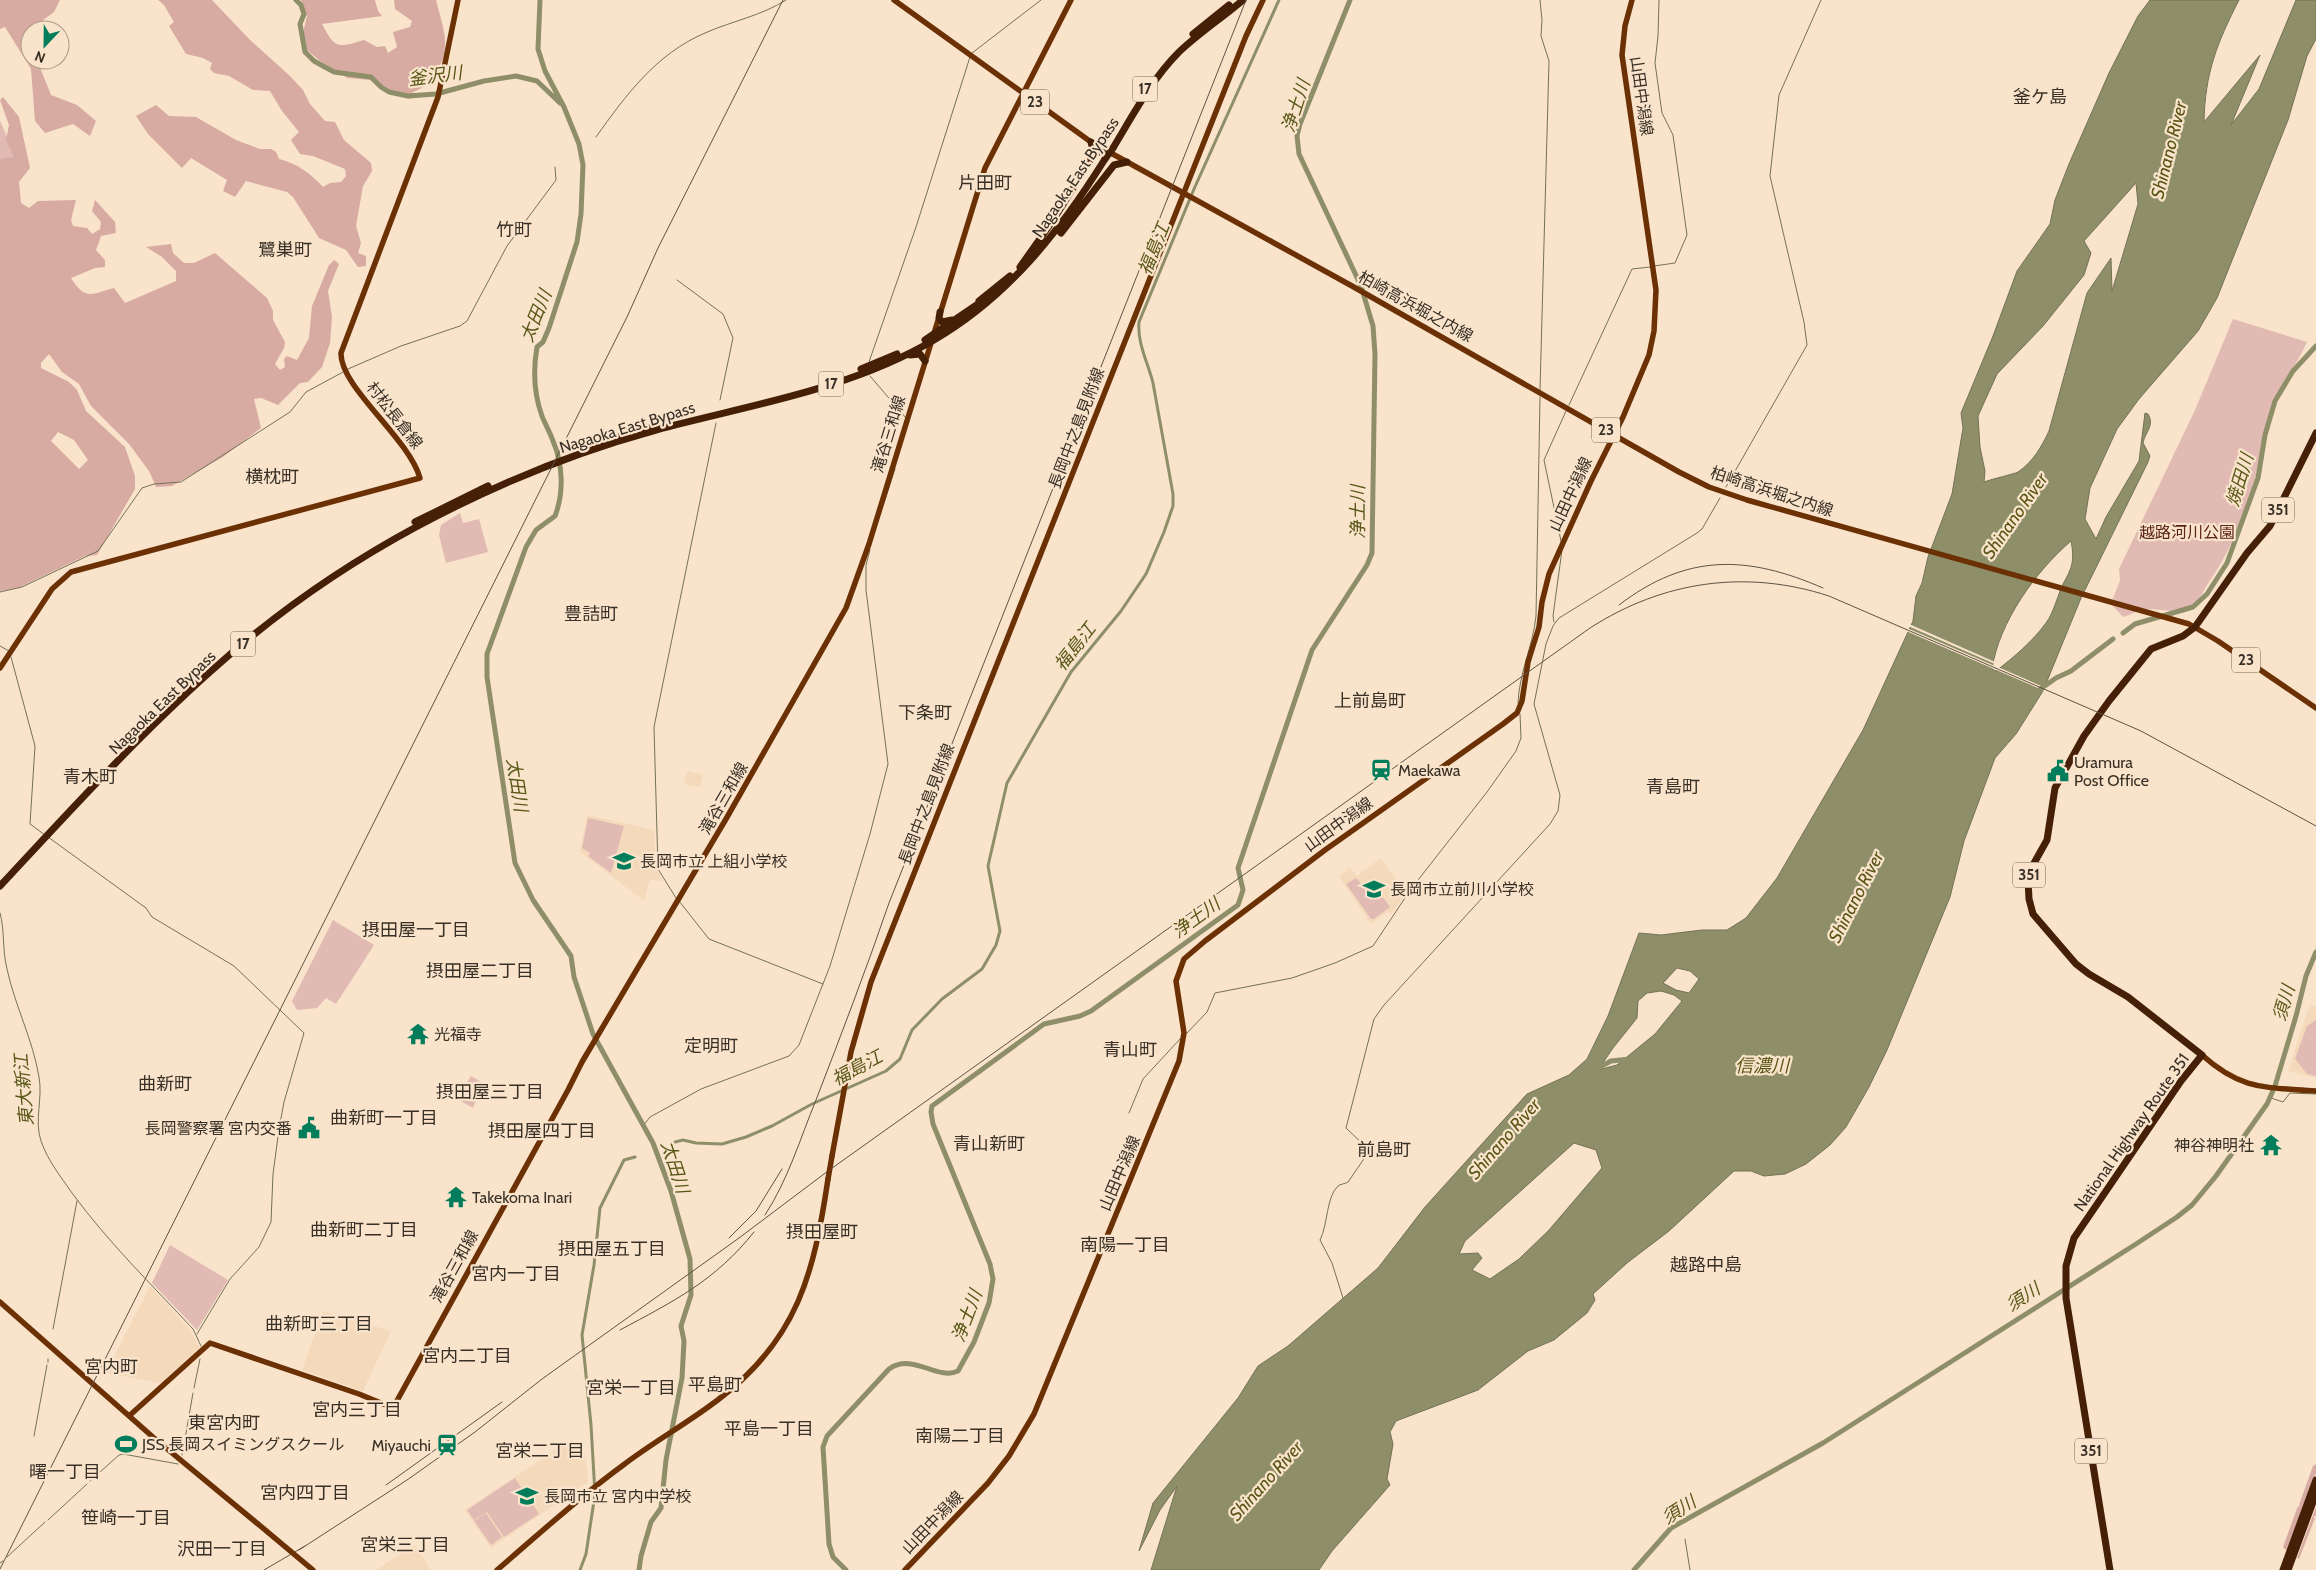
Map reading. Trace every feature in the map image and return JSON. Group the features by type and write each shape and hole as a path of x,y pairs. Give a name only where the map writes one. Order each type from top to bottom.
{"highway":[{"name":"Nagaoka East Bypass","path":"1044,243 1093,175 1156,72 1235,0"},
{"name":"Nagaoka East Bypass","path":"1189,40 1242,0"},
{"path":"1016,272 1044,243 1062,206 1094,154 1091,142"},
{"path":"1094,154 1108,152 1114,165"},
{"path":"940,312 941,321 950,322 1016,272 1114,165 1127,162"},
{"name":"Nagaoka East Bypass","path":"581,451 826,385 884,365 979,309 1016,272"},
{"name":"Nagaoka East Bypass","path":"0,879 214,662 264,621 323,578 387,538 463,497 630,432 793,390 852,372 932,338"},
{"path":"826,385 880,369 916,353 922,355 925,361"},
{"name":"National Highway Route 351","path":"2110,1570 2066,1298 2064,1279 2067,1259 2074,1238 2181,1081 2202,1055 2128,997 2076,964 2033,914 2027,886 2033,865 2048,837 2054,788 2084,736 2109,701 2151,649 2183,636 2195,627 2248,552 2270,526 2316,433"},
{"name":"Nagaoka East Bypass","path":"0,886 183,698 219,664 280,615 338,573 389,542 537,467"},
{"path":"2283,1570 2316,1480"},
{"path":"2288,1570 2316,1494"}],"main road":[{"name":"村松長倉線","path":"0,668 52,589 72,572 420,478 411,457 345,373 341,363 341,352 439,93 458,0"},
{"name":"23","path":"894,0 1091,142 1185,195"},
{"name":"滝谷三和線","path":"129,1416 210,1343 359,1394 393,1408 590,1048 787,715 810,668 846,608 869,544 987,162 1071,0"},
{"name":"長岡中之島見附線","path":"497,1570 591,1490 655,1442 717,1401 748,1374 769,1350 787,1324 800,1299 812,1267 844,1085 858,1020 871,982 1185,195 1258,0"},
{"name":"長岡中之島見附線","path":"1246,36 1263,0"},
{"name":"山田中潟線","path":"904,1570 988,1483 1014,1450 1034,1414 1180,1061 1184,1033 1176,980 1184,959 1325,850 1517,713 1522,701 1528,662 1538,627 1549,574 1591,481 1615,435 1649,355 1656,316 1656,290 1622,55 1624,26 1632,0"},
{"name":"柏崎高浜堀之内線","path":"1185,195 1352,286 1679,472 1717,490 2195,627 2316,708"},
{"path":"2202,1055 2224,1073 2254,1086 2316,1091"},
{"path":"0,1302 129,1416 313,1570"}],"shaded area":[{"path":"0,0 60,0 54,12 43,20 20,20 20,51 5,27 0,29"},
{"path":"158,0 212,0 250,40 290,76 303,90 310,104 325,121 335,122 344,140 371,163 372,171 363,186 356,226 361,243 358,253 366,256 366,266 358,267 346,250 319,238 293,197 287,192 246,181 235,197 223,191 227,180 191,158 182,168 148,134 136,116 156,105 169,116 196,117 236,140 260,149 271,149 276,152 279,159 303,170 323,187 330,183 341,182 346,176 345,169 313,156 300,154 291,140 299,132 282,111 270,91 253,90 229,76 214,73 210,69 212,63 203,58 186,54 169,26 174,22 164,5"},
{"path":"301,0 375,0 378,11 382,16 322,24 330,38 338,44 342,45 364,40 377,47 385,46 388,53 397,47 393,32 410,27 412,21 395,9 394,0 436,0 445,37 445,50 440,65 426,84 413,92 411,99 386,93 370,80 347,78 320,61 307,50 303,33 307,16"},
{"path":"31,70 41,70 51,95 77,105 96,121 90,136 73,124 45,133 35,121"},
{"path":"3,97 19,117 30,168 19,182 21,203 29,208 38,201 76,200 71,220 73,226 87,228 92,234 100,229 101,222 92,211 95,200 115,222 116,233 101,236 96,250 105,260 105,267 95,268 71,278 85,293 94,294 114,288 125,303 176,281 176,271 162,257 146,247 171,244 173,253 184,263 194,263 215,253 267,298 273,311 273,320 285,342 284,348 275,364 280,370 285,367 284,359 287,356 297,360 309,338 312,306 329,265 334,260 339,264 328,291 332,317 330,343 322,367 308,382 300,383 278,405 261,398 254,399 261,428 223,457 172,486 156,487 149,471 129,444 91,406 79,384 62,372 49,354 41,363 41,368 69,382 77,390 86,411 125,447 135,476 135,489 97,555 85,556 18,588 0,591 0,159 14,157 6,140 9,125 0,100","holes":["58,432 74,440 88,460 79,469 51,441"]},
{"path":"687,771 703,775 700,787 684,784"},
{"name":"長岡市立 上組小学校","path":"587,815 654,830 656,865 663,882 650,879 644,901 580,852"},
{"name":"長岡市立前川小学校","path":"1381,858 1398,882 1404,896 1391,914 1388,912 1371,924 1339,877 1350,867 1357,876"},
{"path":"2310,1004 2316,1007 2316,1078 2288,1071"},
{"path":"150,1286 191,1331 199,1348 161,1383 106,1373"},
{"path":"323,1311 391,1331 363,1391 302,1370"},
{"name":"長岡市立 宮内中学校","path":"572,1439 586,1459 588,1482 491,1548 465,1510"},
{"path":"2316,1464 2316,1473 2287,1551 2283,1547 2298,1506 2300,1507 2299,1505 2313,1466"},
{"path":"2316,1507 2316,1516 2313,1517 2315,1518 2299,1559 2297,1558"},
{"path":"415,1545 431,1570 376,1570"}],"green space":[{"path":"0,121 17,158 0,195"},
{"name":"越路河川公園","path":"2233,319 2307,342 2279,391 2268,416 2257,471 2244,514 2225,556 2194,604 2183,609 2171,611 2145,609 2123,617 2111,604 2120,580 2119,569 2195,410"},
{"path":"460,513 463,523 479,519 488,552 446,563 439,535 441,525"},
{"path":"588,818 624,826 611,873 588,856 590,853 582,848"},
{"path":"1356,878 1363,886 1368,882 1378,883 1382,889 1379,892 1390,907 1374,919 1371,919 1346,884"},
{"path":"333,920 374,945 336,1004 326,998 317,1008 297,1010 292,1001"},
{"path":"2316,1020 2316,1076 2307,1074 2295,1059 2307,1026"},
{"path":"471,1076 483,1083 473,1108 457,1099"},
{"path":"170,1245 228,1280 197,1330 152,1283"},
{"path":"515,1478 539,1514 504,1537 487,1512 474,1520 467,1510"},
{"path":"486,1513 502,1537 491,1545 474,1521"}],"water":[{"name":"信濃川","path":"2150,0 2239,0 2224,30 2214,59 2207,88 2204,122 2260,55 2231,125 2259,89 2296,0 2316,0 2316,39 2307,56 2288,120 2217,298 2198,331 2139,399 2117,429 2090,488 2085,519 2096,539 2106,517 2139,461 2145,413 2148,414 2150,426 2143,443 2150,456 2148,462 2081,598 2043,691 2016,734 1995,758 1964,841 1950,897 1887,1050 1869,1087 1846,1127 1830,1145 1806,1164 1785,1174 1764,1176 1751,1171 1734,1171 1669,1231 1627,1263 1593,1294 1595,1300 1587,1313 1554,1340 1528,1351 1478,1390 1396,1421 1390,1432 1393,1444 1387,1479 1390,1485 1332,1551 1319,1570 1151,1570 1177,1486 1160,1510 1139,1551 1153,1503 1238,1398 1258,1366 1288,1346 1378,1268 1425,1207 1527,1094 1569,1075 1587,1059 1608,1016 1639,933 1661,935 1702,930 1727,930 1746,918 1777,878 1863,730 1913,621 1916,596 1922,583 1928,557 1952,494 1963,428 1961,413 1993,336 2017,271 2050,224 2055,200 2069,164 2109,73 2138,16","holes":["2136,183 2138,204 2112,291 2111,258 2087,293 2046,437 2033,459 2018,472 1984,482 1985,471 1980,447 1978,416 1997,374 2043,326 2084,275 2091,253 2084,241","2071,541 2072,564 2049,619 2035,637 2016,655 1996,671 1992,669 2002,633 2011,616 2032,582","1677,968 1690,971 1699,979 1689,993 1676,990 1663,983","1661,991 1674,995 1682,1001 1655,1034 1617,1065 1598,1070 1637,1018 1638,1001 1647,993","1574,1143 1596,1150 1602,1168 1549,1230 1519,1259 1490,1279 1472,1270 1482,1258 1478,1253 1459,1254 1465,1241"]}],"pier":[{"path":"1909,624 1995,662 1995,664 1908,626"},
{"path":"1907,628 1995,666 1994,668 1998,667 2046,688 2045,691 1906,631"}],"waterway":[{"name":"釜沢川","path":"296,0 301,5 304,14 300,24 305,52 314,61 334,72 371,77 389,92 408,96 436,94 484,81 516,76 537,81 560,103"},
{"name":"太田川","path":"540,0 538,49 545,71 564,107 579,144 583,165 581,214 577,242 549,328 543,342 537,347 535,364 537,399 559,459 561,488 555,516 536,530 526,547 487,654 487,677 515,863 533,900 571,956 574,977 593,1034 653,1143 671,1191 690,1259 691,1295 681,1326 684,1341 682,1378 666,1460 661,1508 651,1522 639,1570"},
{"path":"596,137 643,77 672,52 705,33 767,10 786,0"},
{"path":"972,53 1041,0"},
{"name":"福島江","path":"675,1142 683,1140 696,1143 722,1144 746,1137 772,1126 812,1104 886,1071 900,1059 912,1030 942,999 982,969 996,945 1000,931 988,866 1007,783 1071,672 1121,611 1146,574 1173,506 1173,494 1156,397 1141,345 1139,322 1194,189 1279,0"},
{"name":"浄土川","path":"846,1570 833,1557 829,1544 823,1447 827,1436 889,1369 907,1364 942,1373 958,1371 974,1342 989,1303 993,1279 990,1264 933,1124 932,1106 1044,1024 1080,1016 1091,1011 1238,905 1243,890 1238,868 1312,650 1367,565 1372,553 1375,354 1373,326 1361,286 1299,154 1297,136 1300,124 1350,0"},
{"path":"1540,0 1541,36 1549,61 1540,390"},
{"path":"1654,266 1675,263 1687,235 1673,135 1662,113 1655,63 1659,0"},
{"path":"1726,487 1807,345 1804,322 1770,176 1779,95 1821,0"},
{"path":"869,362 916,227 970,57"},
{"path":"348,369 401,346 460,326 467,321 507,246 556,180 555,167"},
{"path":"1569,405 1632,269 1650,267"},
{"path":"677,280 723,314 733,338 720,400"},
{"name":"焼田川","path":"2123,633 2135,624 2193,607 2207,594 2227,563 2258,478 2265,435 2275,401 2293,371 2316,346"},
{"path":"0,592 22,587 98,551 142,488 154,484 181,482 290,412 306,392 345,371"},
{"path":"870,376 906,418"},
{"path":"1518,703 1521,681 1536,616 1540,397"},
{"path":"1561,541 1544,460 1566,411"},
{"path":"676,898 658,869 654,727 716,423"},
{"path":"884,503 895,469"},
{"path":"1343,1298 1332,1263 1320,1240 1334,1191 1339,1185 1348,1182 1368,1153 1367,1148 1346,1128 1374,1019 1384,1005 1550,824 1558,811 1560,795 1534,704 1546,644 1553,626 1559,618 1697,533 1702,529 1720,498"},
{"path":"643,1126 650,1117 701,1089 789,1056 799,1045 830,966 870,834 888,764 866,590 866,565 870,550"},
{"path":"1554,622 1553,616 1562,550"},
{"name":"焼田川","path":"2039,690 2056,678 2071,671 2113,639"},
{"path":"0,646 9,651"},
{"path":"11,657 35,746 30,824 45,835"},
{"path":"1187,1033 1207,1012 1215,993 1292,978 1335,963 1373,946 1411,889 1487,792 1516,751 1521,738 1520,714"},
{"path":"48,837 146,908 152,917 234,966 304,1033 284,1102 279,1129 273,1174 271,1222 259,1247 230,1279 197,1334"},
{"path":"679,901 709,939 823,984"},
{"name":"東大新江","path":"0,913 7,969 33,1050 39,1077 38,1126 44,1148 59,1175 100,1229 193,1329 201,1346"},
{"name":"須川","path":"1634,1570 1671,1528 1823,1443 2136,1244 2192,1205 2216,1176 2267,1104 2275,1086 2306,976 2316,952"},
{"path":"1129,1113 1143,1079 1180,1039"},
{"name":"Shinano River","path":"1596,1069 1611,1061 1630,1059"},
{"path":"2271,1098 2283,1102 2290,1093 2316,1094"},
{"name":"福島江","path":"580,1570 586,1554 595,1494 591,1425 582,1335 594,1265 600,1208 624,1160 635,1157"},
{"path":"53,1329 77,1201"},
{"path":"194,1388 200,1359"},
{"path":"34,1436 47,1365"},
{"path":"185,1439 193,1393"},
{"path":"182,1455 185,1442"},
{"path":"90,1481 119,1455 123,1454 178,1464"},
{"path":"48,1520 87,1484"},
{"path":"7,1557 45,1522"},
{"path":"1685,1539 1690,1570"}],"railway":[{"path":"0,1569 627,317 658,248 783,0"},
{"path":"765,1215 793,1159 889,903 1246,0"},
{"path":"1619,605 1644,588 1669,576 1693,568 1718,565 1743,565 1769,569 1823,588"},
{"path":"299,1550 407,1480 475,1432 542,1379 739,1238 828,1171 1590,628 1646,599 1706,584 1736,582 1767,583 1829,596 2141,731 2316,826"},
{"path":"729,1238 756,1211 782,1169"},
{"path":"620,1330 676,1299 709,1277 754,1232"},
{"path":"386,1485 502,1402"},
{"path":"264,1570 305,1546"}],"place":[{"name":"Maekawa","path":"1381,770"},
{"name":"Uramura Post Office","path":"2058,771"},
{"name":"長岡市立 上組小学校","path":"624,861"},
{"name":"長岡市立前川小学校","path":"1374,889"},
{"name":"光福寺","path":"418,1034"},
{"name":"長岡警察署 宮内交番","path":"309,1128"},
{"name":"神谷神明社","path":"2271,1145"},
{"name":"Takekoma Inari","path":"456,1197"},
{"name":"JSS 長岡スイミングスクール","path":"126,1444"},
{"name":"Miyauchi","path":"447,1445"},
{"name":"長岡市立 宮内中学校","path":"527,1496"}],"district":[{"name":"釜ケ島","path":"2040,97"},
{"name":"片田町","path":"985,183"},
{"name":"竹町","path":"514,230"},
{"name":"鷺巣町","path":"285,250"},
{"name":"横枕町","path":"272,477"},
{"name":"豊詰町","path":"591,614"},
{"name":"上前島町","path":"1370,701"},
{"name":"下条町","path":"925,713"},
{"name":"青木町","path":"90,777"},
{"name":"青島町","path":"1673,787"},
{"name":"摂田屋一丁目","path":"416,930"},
{"name":"摂田屋二丁目","path":"480,971"},
{"name":"定明町","path":"711,1046"},
{"name":"青山町","path":"1130,1050"},
{"name":"曲新町","path":"165,1084"},
{"name":"摂田屋三丁目","path":"490,1092"},
{"name":"曲新町一丁目","path":"384,1118"},
{"name":"摂田屋四丁目","path":"542,1131"},
{"name":"青山新町","path":"989,1144"},
{"name":"前島町","path":"1384,1150"},
{"name":"曲新町二丁目","path":"364,1230"},
{"name":"摂田屋町","path":"822,1232"},
{"name":"南陽一丁目","path":"1125,1245"},
{"name":"摂田屋五丁目","path":"612,1249"},
{"name":"越路中島","path":"1706,1265"},
{"name":"宮内一丁目","path":"516,1274"},
{"name":"曲新町三丁目","path":"319,1324"},
{"name":"宮内二丁目","path":"467,1356"},
{"name":"宮内町","path":"111,1367"},
{"name":"平島町","path":"715,1385"},
{"name":"宮栄一丁目","path":"631,1388"},
{"name":"宮内三丁目","path":"357,1410"},
{"name":"東宮内町","path":"224,1423"},
{"name":"平島一丁目","path":"769,1429"},
{"name":"南陽二丁目","path":"960,1436"},
{"name":"宮栄二丁目","path":"540,1451"},
{"name":"曙一丁目","path":"65,1472"},
{"name":"宮内四丁目","path":"305,1493"},
{"name":"笹崎一丁目","path":"126,1518"},
{"name":"宮栄三丁目","path":"405,1545"},
{"name":"沢田一丁目","path":"222,1549"}]}
